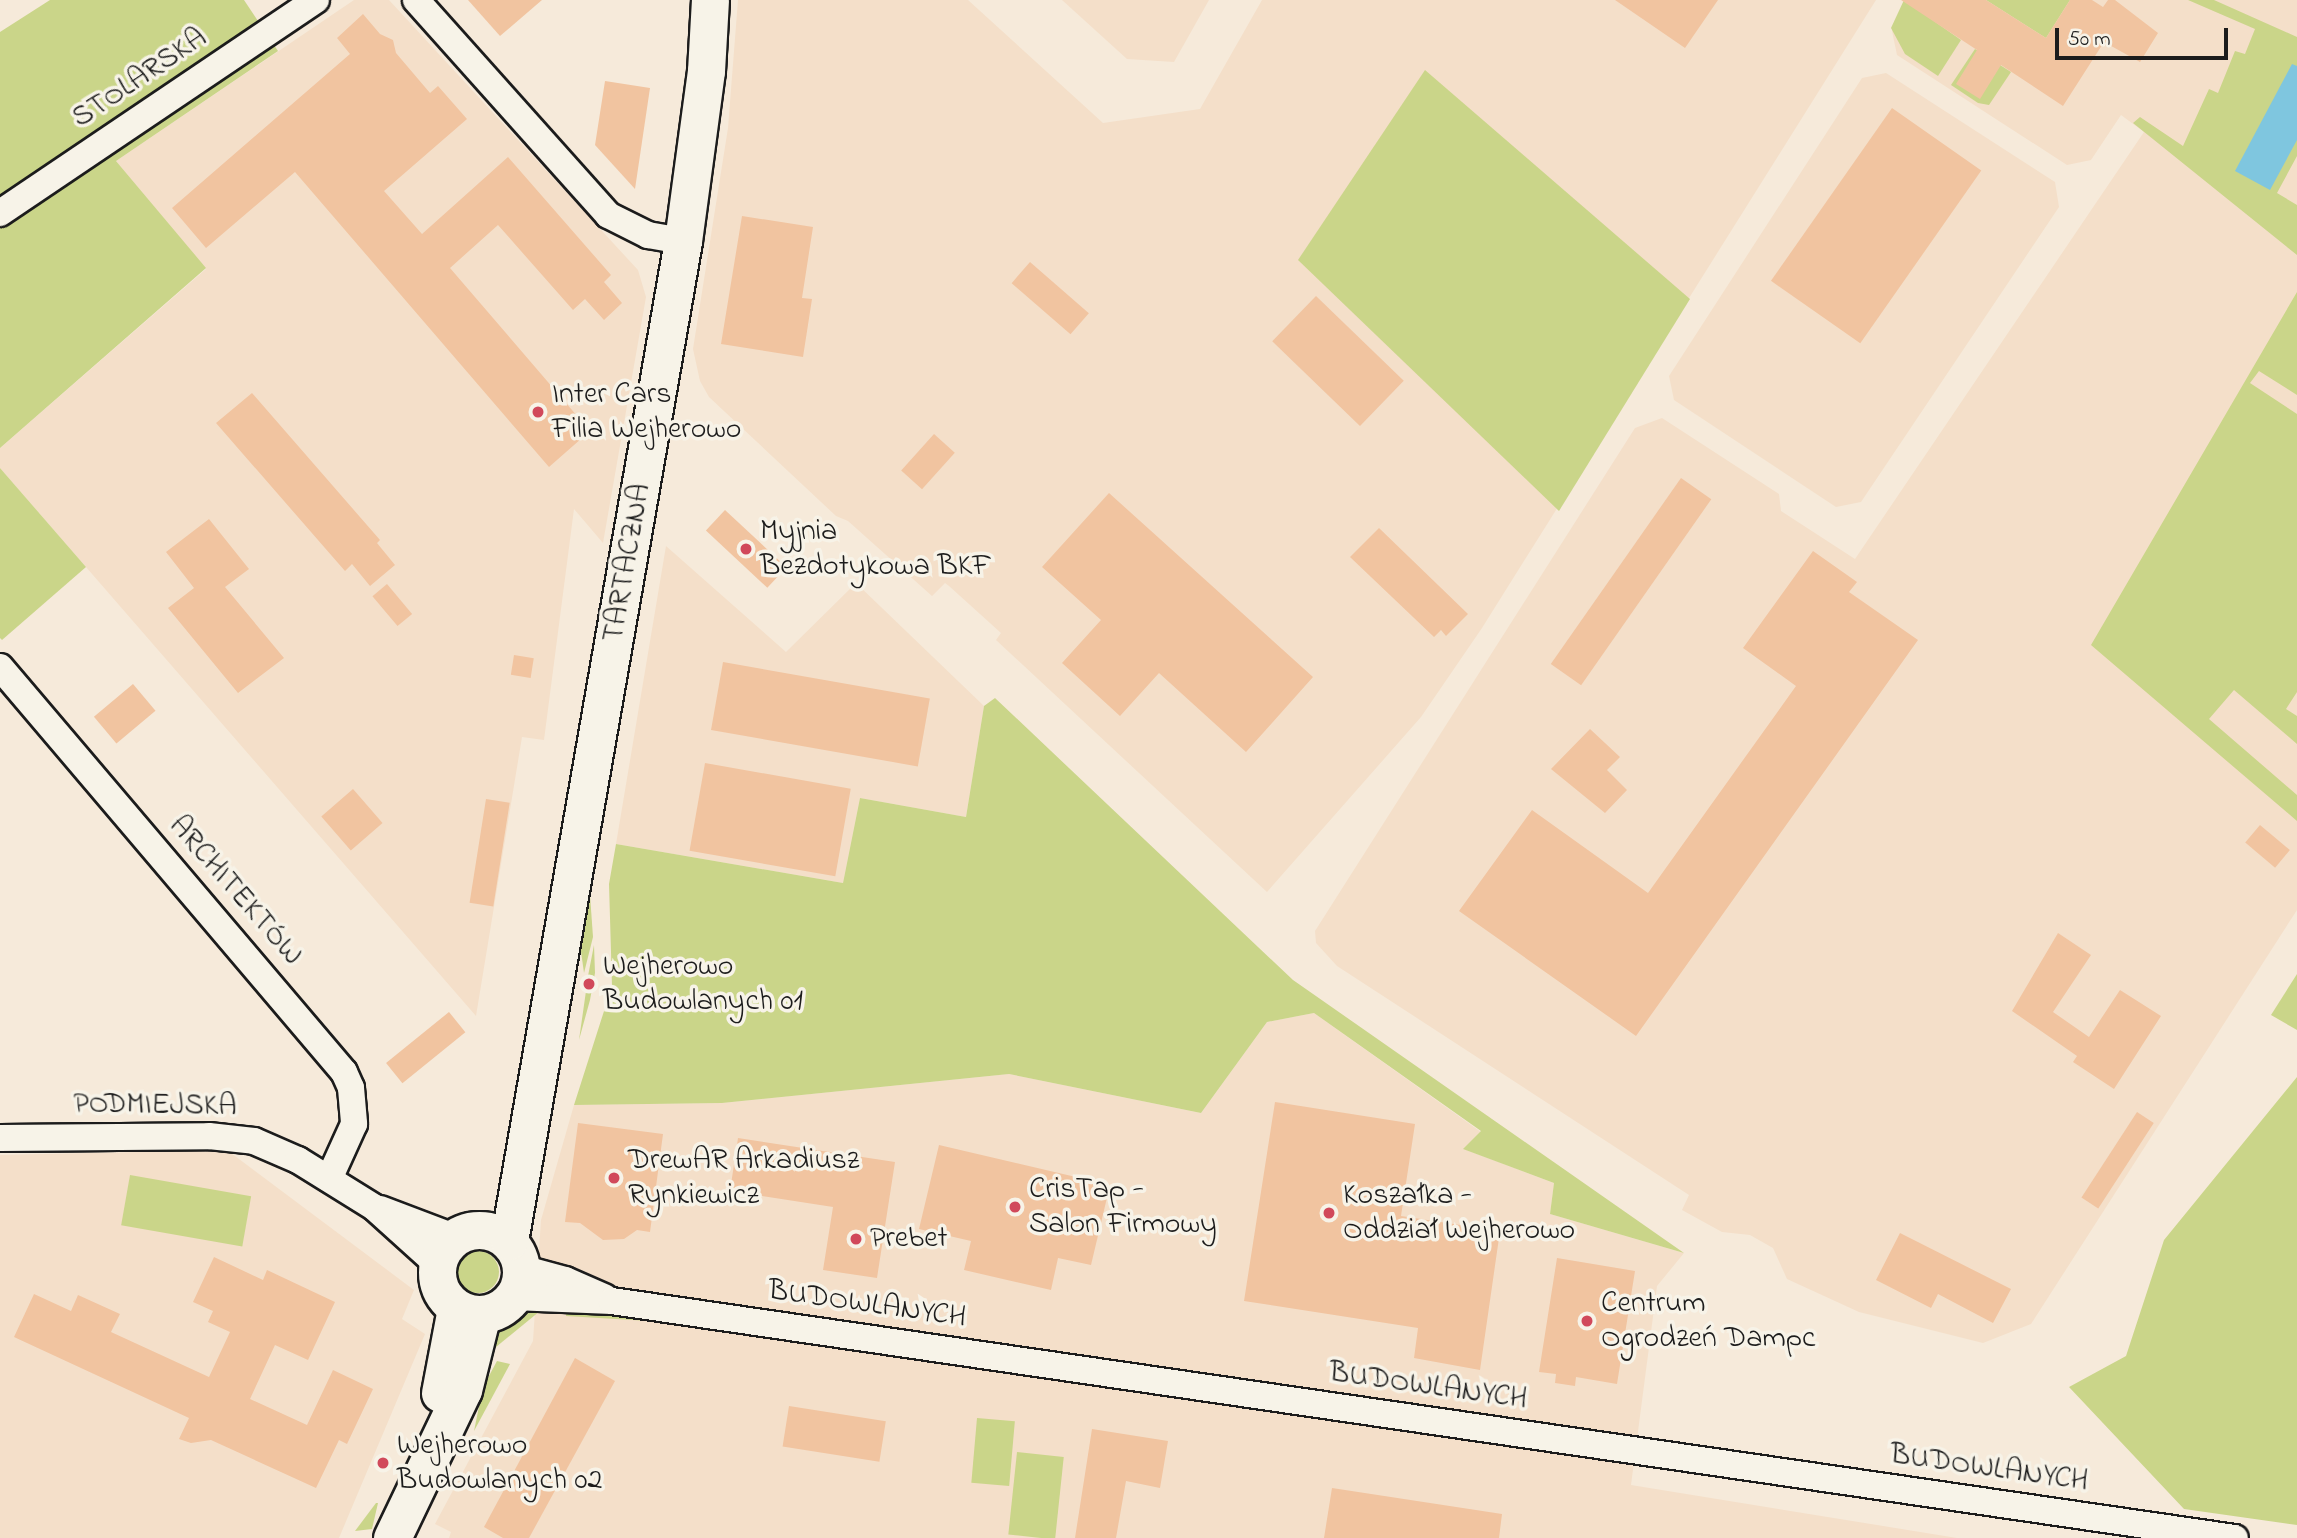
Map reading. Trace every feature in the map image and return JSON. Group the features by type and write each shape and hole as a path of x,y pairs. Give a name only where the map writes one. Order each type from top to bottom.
{"street":[{"name":"STOLARSKA","path":"0,213 316,0"},
{"path":"416,0 608,215 648,235 683,241"},
{"name":"TARTACZNA","path":"485,1256 528,1123 553,1002 683,241 706,71 710,0"},
{"name":"ARCHITEKTÓW","path":"0,667 344,1072 351,1088 354,1124 329,1179"},
{"name":"PODMIEJSKA","path":"0,1138 234,1138 281,1151 375,1208 485,1256"},
{"path":"485,1256 499,1309 469,1311 437,1281 485,1256"},
{"name":"BUDOWLANYCH","path":"485,1256 612,1301 2235,1538"},
{"path":"392,1538 463,1390 469,1311"}],"shaded area":[{"path":"354,0 389,0 638,270 646,297 603,543 574,509 544,740 522,737 476,1016 0,468 0,448 206,269 116,161"},
{"path":"738,0 968,0 1103,123 1200,109 1262,0 1876,0 1482,628 1421,717 1267,892 996,640 1001,633 949,586 945,583 932,596 848,521 836,516 709,397 700,381 693,349 728,128"},
{"path":"1062,0 1209,0 1174,62 1127,59"},
{"path":"1912,0 2297,0 2297,910 2031,1324 1983,1343 1859,1312 1787,1279 1773,1248 1750,1235 1722,1232 1682,1210 1689,1195 1337,966 1316,943 1315,931 1635,428 1662,418 1779,494 1781,511 1855,559 2144,132 2121,115 2091,160 2067,165 1897,55 1892,31"},
{"path":"1886,73 2055,182 2059,207 1861,502 1836,507 1674,400 1669,376 1862,78"},
{"path":"666,546 786,652 856,583 984,706 966,817 860,798 843,883 616,844"},
{"path":"1314,1013 1481,1132 1464,1149 1554,1183 1550,1214 1684,1253 1657,1286 1631,1485 1957,1538 449,1538 451,1532 435,1524 533,1341 541,1220 574,1105 722,1103 1009,1074 1201,1113 1267,1022"},
{"path":"227,1150 414,1290 402,1319 425,1334 339,1538 0,1538 0,1155"}],"green space":[{"path":"50,0 244,0 278,51 116,161 206,268 0,448 0,32"},
{"path":"1904,0 1961,40 1938,76 1905,54 1891,28"},
{"path":"1986,0 2070,0 2046,38"},
{"path":"2188,0 2214,0 2297,37 2297,156 2277,193 2297,205 2297,255 2133,123 2140,117 2183,146 2209,89 2218,93 2235,51 2245,54 2255,29"},
{"path":"1975,49 2011,72 1989,105 1978,103 1951,85"},
{"path":"1425,70 1690,299 1559,511 1298,260"},
{"path":"2297,292 2297,395 2259,371 2250,383 2297,414 2297,692 2286,709 2297,716 2297,744 2234,690 2209,719 2297,795 2297,821 2091,645"},
{"path":"0,468 86,567 2,640 0,638"},
{"path":"995,698 1293,980 1684,1253 1550,1214 1554,1183 1463,1149 1481,1131 1314,1013 1267,1022 1201,1113 1009,1074 722,1103 574,1105 612,986 609,884 616,844 843,883 860,798 966,817 984,706"},
{"path":"590,895 593,937 584,973 579,937"},
{"path":"594,945 595,973 590,1000 579,1040 586,991 591,992 593,978 588,976"},
{"path":"2297,974 2297,1030 2271,1015"},
{"path":"2297,1077 2297,1525 2184,1509 2069,1387 2126,1356 2164,1240"},
{"path":"130,1175 251,1196 242,1247 121,1225"},
{"path":"478,1251 493,1257 499,1272 493,1287 478,1293 463,1287 457,1272 463,1257"},
{"path":"567,1308 641,1318 649,1321 566,1316"},
{"path":"517,1309 540,1311 496,1347 483,1344 494,1324"},
{"path":"497,1361 510,1364 474,1431 483,1387"},
{"path":"977,1418 1015,1421 1009,1486 971,1483"},
{"path":"1017,1452 1064,1457 1055,1538 1008,1535"},
{"path":"376,1503 372,1529 355,1531"}],"water":[{"path":"2292,64 2297,66 2297,140 2270,190 2235,171"}],"building":[{"path":"468,0 542,0 500,36"},
{"path":"1615,0 1718,0 1685,48"},
{"path":"1901,0 1986,0 2046,38 2070,0 2092,0 2103,7 2108,0 2115,0 2158,33 2140,62 2104,42 2063,106 2001,65 1980,99 1956,84 1977,50"},
{"path":"363,14 380,34 393,40 396,53 430,93 438,86 467,119 384,191 422,234 508,157 611,275 604,282 622,303 604,320 585,299 573,310 498,225 450,268 590,431 549,467 295,172 206,248 172,208 350,54 337,38"},
{"path":"605,81 650,88 635,189 595,145"},
{"path":"1892,108 1981,171 1860,343 1771,281"},
{"path":"742,216 813,227 802,298 812,299 803,357 721,344"},
{"path":"1030,262 1089,313 1070,334 1012,283"},
{"path":"1316,296 1404,381 1360,426 1272,341"},
{"path":"252,393 380,540 377,543 395,565 370,586 352,564 345,571 216,423"},
{"path":"934,434 955,453 922,489 901,470"},
{"path":"1681,478 1711,499 1581,685 1551,664"},
{"path":"1109,493 1313,677 1246,752 1159,673 1120,716 1062,663 1101,620 1042,567"},
{"name":"Myjnia Bezdotykowa BKF","path":"725,510 786,567 767,588 706,530"},
{"path":"209,519 249,569 225,587 284,658 238,693 168,608 194,588 166,552"},
{"path":"1379,528 1468,614 1446,636 1441,630 1434,637 1350,557"},
{"path":"1813,551 1857,582 1849,592 1918,640 1636,1036 1459,911 1532,810 1648,893 1796,686 1743,648"},
{"path":"387,584 412,614 398,626 372,596"},
{"path":"514,655 534,658 531,678 511,675"},
{"path":"723,662 930,698 918,766 711,730"},
{"path":"133,684 155,711 116,744 94,717"},
{"path":"1590,729 1620,757 1607,770 1627,790 1605,813 1551,769"},
{"path":"705,763 851,789 835,876 690,851"},
{"path":"353,789 383,823 351,851 321,817"},
{"path":"486,799 510,803 493,906 470,903"},
{"path":"2260,825 2290,850 2275,868 2245,843"},
{"path":"2058,933 2091,955 2053,1012 2089,1037 2120,990 2161,1016 2114,1089 2073,1062 2077,1056 2012,1011"},
{"path":"449,1012 465,1032 402,1083 386,1063"},
{"name":"Koszałka - Oddział Wejherowo","path":"1275,1102 1415,1124 1401,1216 1500,1231 1480,1370 1414,1358 1418,1328 1244,1301"},
{"path":"2137,1112 2154,1123 2098,1208 2081,1198"},
{"name":"DrewAR Arkadiusz Rynkiewicz","path":"578,1123 663,1134 650,1232 637,1230 624,1239 603,1240 580,1223 565,1222"},
{"name":"Prebet","path":"738,1138 895,1162 877,1278 823,1270 833,1207 730,1191"},
{"name":"CrisTap - Salon Firmowy","path":"939,1145 1110,1185 1091,1265 1058,1258 1051,1290 964,1270 971,1241 919,1229"},
{"path":"1900,1233 2011,1289 1993,1323 1938,1294 1931,1308 1876,1280"},
{"path":"214,1257 263,1280 267,1270 335,1302 308,1360 275,1345 250,1399 307,1425 333,1370 373,1389 347,1444 339,1440 316,1488 211,1440 191,1443 179,1439 189,1418 14,1337 34,1294 71,1311 78,1295 120,1314 111,1332 209,1377 230,1332 208,1322 213,1311 193,1302"},
{"name":"Centrum Ogrodzeń Dampc","path":"1557,1258 1635,1271 1617,1384 1576,1377 1575,1386 1555,1383 1556,1374 1539,1372"},
{"path":"575,1358 615,1381 529,1538 503,1538 484,1527"},
{"path":"789,1406 886,1421 879,1462 783,1446"},
{"path":"1092,1429 1168,1441 1160,1488 1126,1481 1116,1538 1075,1538"},
{"path":"1332,1488 1502,1514 1499,1538 1324,1538"}],"place":[{"name":"Inter Cars Filia Wejherowo","path":"538,412"},
{"name":"Myjnia Bezdotykowa BKF","path":"746,549"},
{"name":"Wejherowo Budowlanych 01","path":"589,984"},
{"name":"DrewAR Arkadiusz Rynkiewicz","path":"614,1178"},
{"name":"CrisTap - Salon Firmowy","path":"1015,1207"},
{"name":"Koszałka - Oddział Wejherowo","path":"1329,1213"},
{"name":"Prebet","path":"856,1239"},
{"name":"Centrum Ogrodzeń Dampc","path":"1587,1321"},
{"name":"Wejherowo Budowlanych 02","path":"383,1463"}]}
